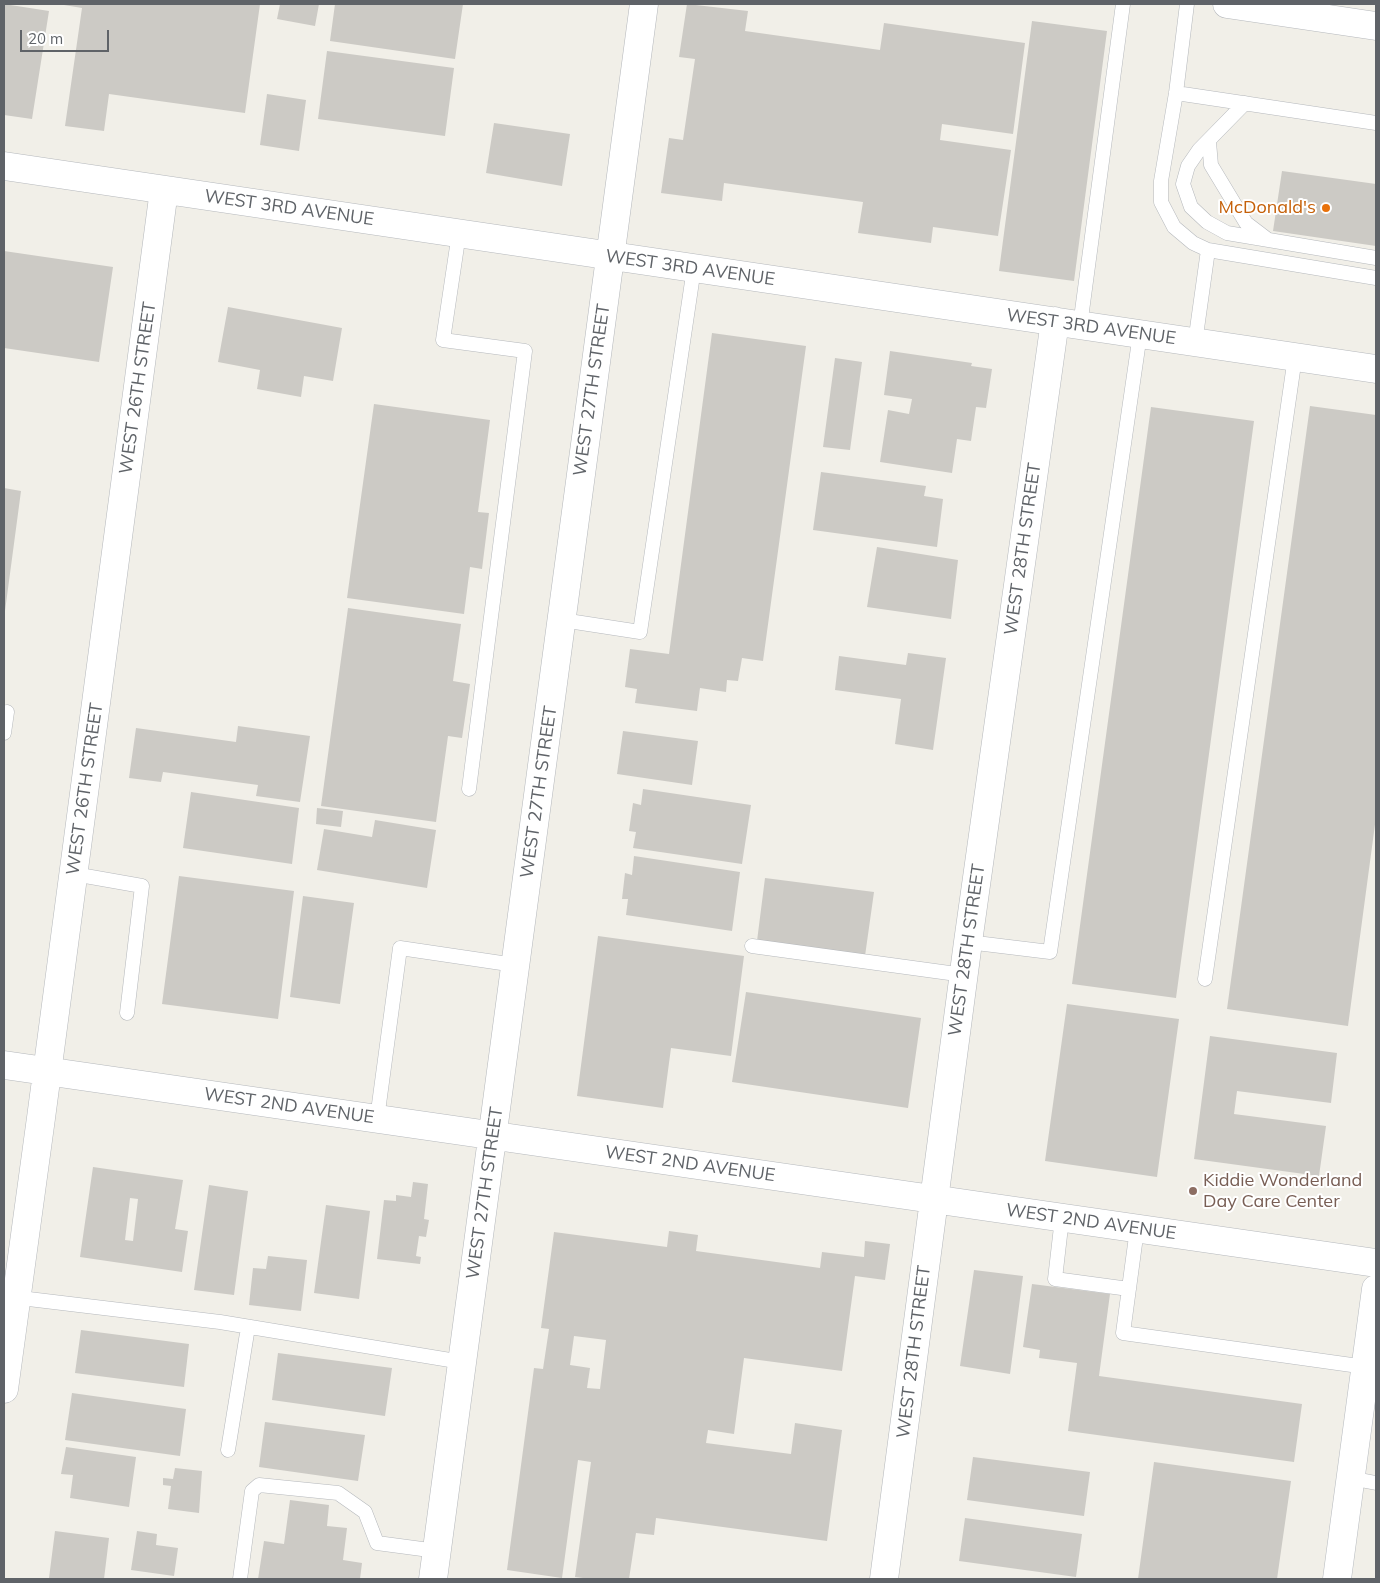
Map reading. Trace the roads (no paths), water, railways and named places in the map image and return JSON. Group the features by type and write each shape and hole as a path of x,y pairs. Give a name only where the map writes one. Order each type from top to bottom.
{"street":[{"name":"WEST 27TH STREET","path":"433,1579 644,4"},
{"path":"1237,4 1300,9 1376,26"},
{"name":"WEST 3RD AVENUE","path":"4,166 1376,369"},
{"name":"WEST 26TH STREET","path":"4,1389 10,1296 48,1072 164,190"},
{"name":"WEST 28TH STREET","path":"884,1579 968,942 1067,323"},
{"name":"WEST 2ND AVENUE","path":"4,1065 1376,1263"},
{"path":"1336,1579 1363,1480 1366,1367 1376,1289"}],"lane":[{"path":"1067,323 1123,4"},
{"path":"1187,4 1176,94 1161,181 1161,202 1174,227 1192,243 1208,250 1376,278"},
{"path":"1176,94 1376,123"},
{"path":"1245,103 1209,142 1199,150 1188,166 1183,184 1192,206 1207,222 1227,233 1376,258"},
{"path":"1209,142 1211,165 1246,223 1270,241"},
{"path":"458,233 443,340 525,351 469,789"},
{"path":"1195,343 1208,250"},
{"path":"562,620 640,632 694,268"},
{"path":"968,942 1050,952 1140,334"},
{"path":"1205,979 1295,358"},
{"path":"4,733 7,712"},
{"path":"74,874 142,886 127,1013"},
{"path":"752,946 964,975"},
{"path":"377,1119 400,948 515,965"},
{"path":"1062,1218 1055,1279 1129,1288"},
{"path":"1137,1229 1123,1333 1366,1367"},
{"path":"10,1296 248,1327 462,1362"},
{"path":"228,1450 248,1327"},
{"path":"240,1579 252,1491 259,1485 338,1493 365,1512 377,1543 437,1551"}],"place":[{"name":"McDonald's","path":"1326,208"},
{"name":"Kiddie Wonderland Day Care Center","path":"1193,1191"}]}
